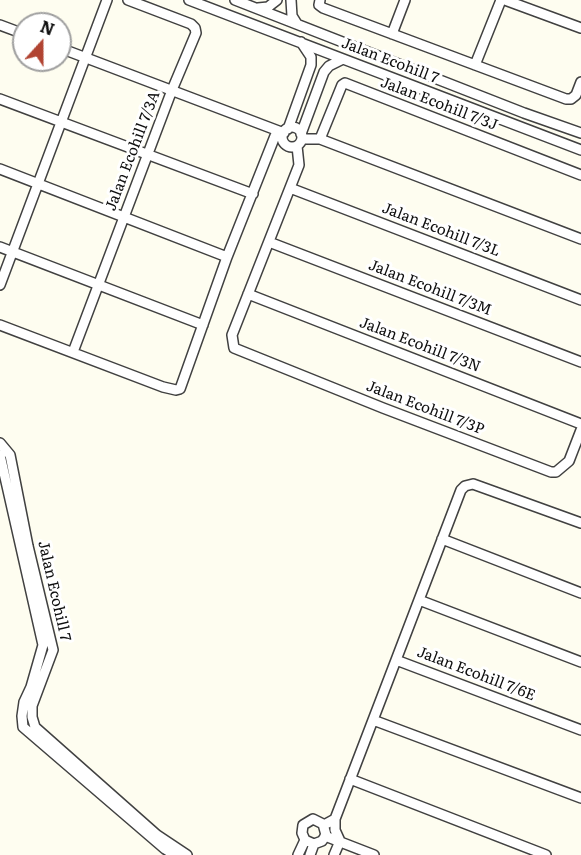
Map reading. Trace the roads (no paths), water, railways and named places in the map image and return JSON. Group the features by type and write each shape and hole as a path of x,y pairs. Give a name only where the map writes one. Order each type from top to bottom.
{"street":[{"path":"0,285 107,0"},
{"name":"Jalan Ecohill 7/3A","path":"73,352 147,154 196,33 191,24 128,0"},
{"name":"Jalan Ecohill 7","path":"189,0 581,150"},
{"name":"Jalan Ecohill 7","path":"235,0 581,133"},
{"path":"255,8 268,7 277,0"},
{"path":"291,0 292,16 297,24"},
{"path":"320,0 319,5 323,8 566,99 571,99 576,95 581,81"},
{"path":"392,34 405,0"},
{"path":"475,65 503,0 581,27"},
{"path":"0,325 163,387 180,389 227,257 311,65 311,57 301,42"},
{"path":"72,52 283,131 296,128 300,140"},
{"path":"248,294 299,165 300,140 324,72 329,66 343,59"},
{"name":"Jalan Ecohill 7/3J","path":"320,139 342,85 345,83 581,175"},
{"path":"0,99 253,194"},
{"path":"283,131 283,139 291,147 300,140 320,139 581,239"},
{"path":"0,169 227,257"},
{"name":"Jalan Ecohill 7/3L","path":"290,188 581,300"},
{"name":"Jalan Ecohill 7/3M","path":"269,242 581,362"},
{"path":"0,247 203,325"},
{"name":"Jalan Ecohill 7/3P","path":"248,294 232,334 233,345 238,351 551,472 556,472 569,461 581,430"},
{"name":"Jalan Ecohill 7/3N","path":"248,294 581,424"},
{"name":"Jalan Ecohill 7","path":"0,443 10,455 28,546 53,650 32,706 35,727 157,835 187,855"},
{"path":"0,455 43,645 39,664 24,702 23,727 165,849 175,855"},
{"path":"396,660 461,490 465,486 473,484 581,522"},
{"path":"442,539 581,593"},
{"path":"419,600 581,662"},
{"name":"Jalan Ecohill 7/6E","path":"335,819 396,660 581,730"},
{"path":"373,720 581,798"},
{"path":"350,779 546,855"},
{"path":"310,855 314,844 321,841 325,830 335,819"},
{"path":"334,855 340,841 335,830 335,819"},
{"path":"314,844 305,840 302,833 306,822 317,820 325,830 340,841 374,855"},
{"path":"298,855 305,840"}]}
